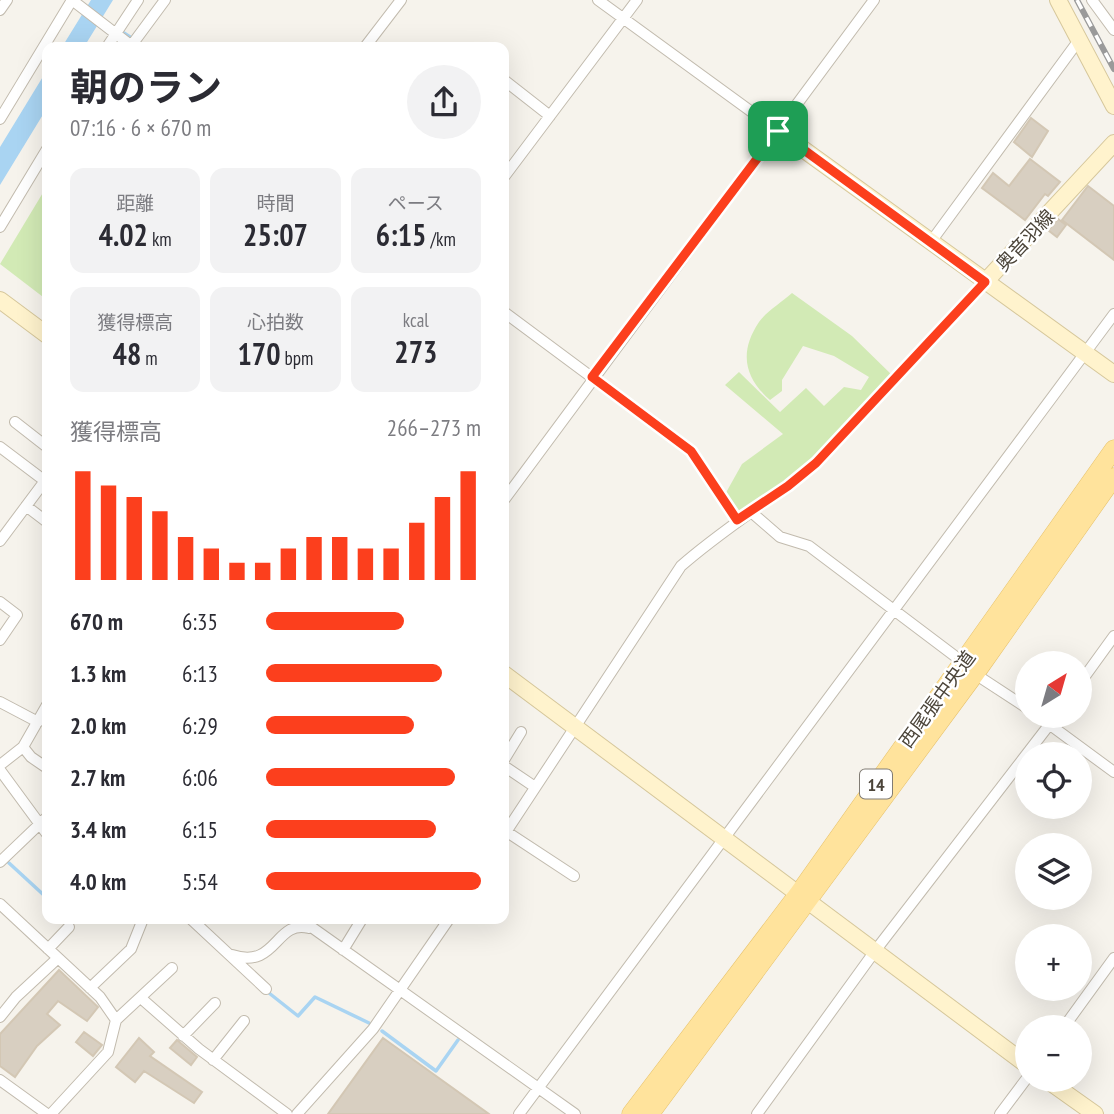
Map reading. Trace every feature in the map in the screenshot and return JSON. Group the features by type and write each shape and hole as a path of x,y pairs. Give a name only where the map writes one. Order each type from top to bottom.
{"main road":[{"name":"西尾張中央道","path":"969,668 1114,449"},
{"name":"西尾張中央道","path":"650,1114 969,668 1114,477"},
{"name":"西尾張中央道","path":"631,1114 804,897"}],"street":[{"path":"0,10 7,0"},
{"path":"109,42 113,32 138,0"},
{"path":"136,42 166,0"},
{"path":"369,42 401,0"},
{"path":"509,826 681,566 737,520 816,463 985,282 598,0"},
{"path":"509,170 637,0"},
{"path":"509,493 592,377 874,0"},
{"path":"1058,0 1114,106"},
{"path":"1092,0 1114,30"},
{"path":"48,42 73,1 126,42"},
{"path":"930,243 1079,40"},
{"path":"0,119 42,51"},
{"path":"509,84 550,116"},
{"name":"奥音羽線","path":"1114,143 985,282 1114,374"},
{"path":"0,227 42,157"},
{"path":"0,300 42,331"},
{"path":"519,1114 1114,314"},
{"path":"509,316 691,451 737,520"},
{"path":"15,422 42,443"},
{"path":"0,447 42,476"},
{"path":"1,537 42,484"},
{"path":"26,506 42,518"},
{"path":"750,511 780,537 809,546 1015,700"},
{"path":"0,602 17,615 0,640"},
{"path":"1092,666 1114,636"},
{"path":"509,678 1015,1056"},
{"path":"0,702 38,722"},
{"path":"0,765 23,747 42,714"},
{"path":"757,1114 875,951 1047,728"},
{"path":"1062,728 1114,772"},
{"path":"509,752 521,732"},
{"path":"23,747 42,765"},
{"path":"509,769 535,787"},
{"path":"0,770 42,821"},
{"path":"0,862 42,827"},
{"path":"509,835 574,876"},
{"path":"0,904 90,988 116,1020"},
{"path":"90,988 131,949 141,924"},
{"path":"197,924 266,989"},
{"path":"307,924 575,1114"},
{"path":"344,950 359,924"},
{"path":"297,1114 373,1029 402,991 446,924"},
{"path":"232,955 244,959 259,958 289,929 298,925 315,930"},
{"path":"48,949 69,927"},
{"path":"0,1017 16,997 58,958"},
{"path":"1073,1015 1114,958"},
{"path":"0,1080 49,1114 108,1052 116,1020 142,999 172,968"},
{"path":"142,999 213,1060 286,1114"},
{"path":"183,1036 215,1003"},
{"path":"213,1060 244,1021"},
{"path":"1000,1114 1016,1092"},
{"path":"1064,1092 1095,1114"}],"green space":[{"path":"42,194 42,296 0,264"},
{"path":"792,293 852,336 894,377 816,463 737,520 723,498 742,464 783,434 725,385 739,372 780,412 806,388 824,406 844,387 861,390 869,377 834,356 803,346 782,380 782,391 770,400 761,391 747,364 749,344 762,318"}],"water":[{"path":"91,0 113,0 87,42 65,42"},
{"path":"42,78 42,116 0,185 0,147"}],"building":[{"path":"1031,118 1048,131 1032,157 1014,142"},
{"path":"1030,159 1060,182 1048,196 1045,194 1025,220 982,188 993,173 1009,186"},
{"path":"1088,186 1114,206 1114,260 1062,220"},
{"path":"1058,219 1066,225 1057,237 1048,230"},
{"path":"59,970 98,1007 87,1021 58,1001 47,1014 60,1025 37,1046 15,1077 0,1066 0,1034"},
{"path":"84,1032 102,1045 93,1056 76,1042"},
{"path":"139,1038 154,1052 150,1056 202,1092 194,1103 144,1071 135,1082 116,1067"},
{"path":"383,1038 489,1114 328,1114"},
{"path":"177,1040 197,1057 191,1065 170,1048"}],"waterway":[{"path":"124,33 130,37"},
{"path":"9,863 42,893"},
{"path":"269,993 298,1016 315,997 369,1023"},
{"path":"382,1031 436,1071 458,1040"}],"railway":[{"path":"1077,0 1114,69"}],"route":[{"path":"778,131 985,282 868,404 816,463 788,486 737,520 691,451 592,377 778,131"}]}
